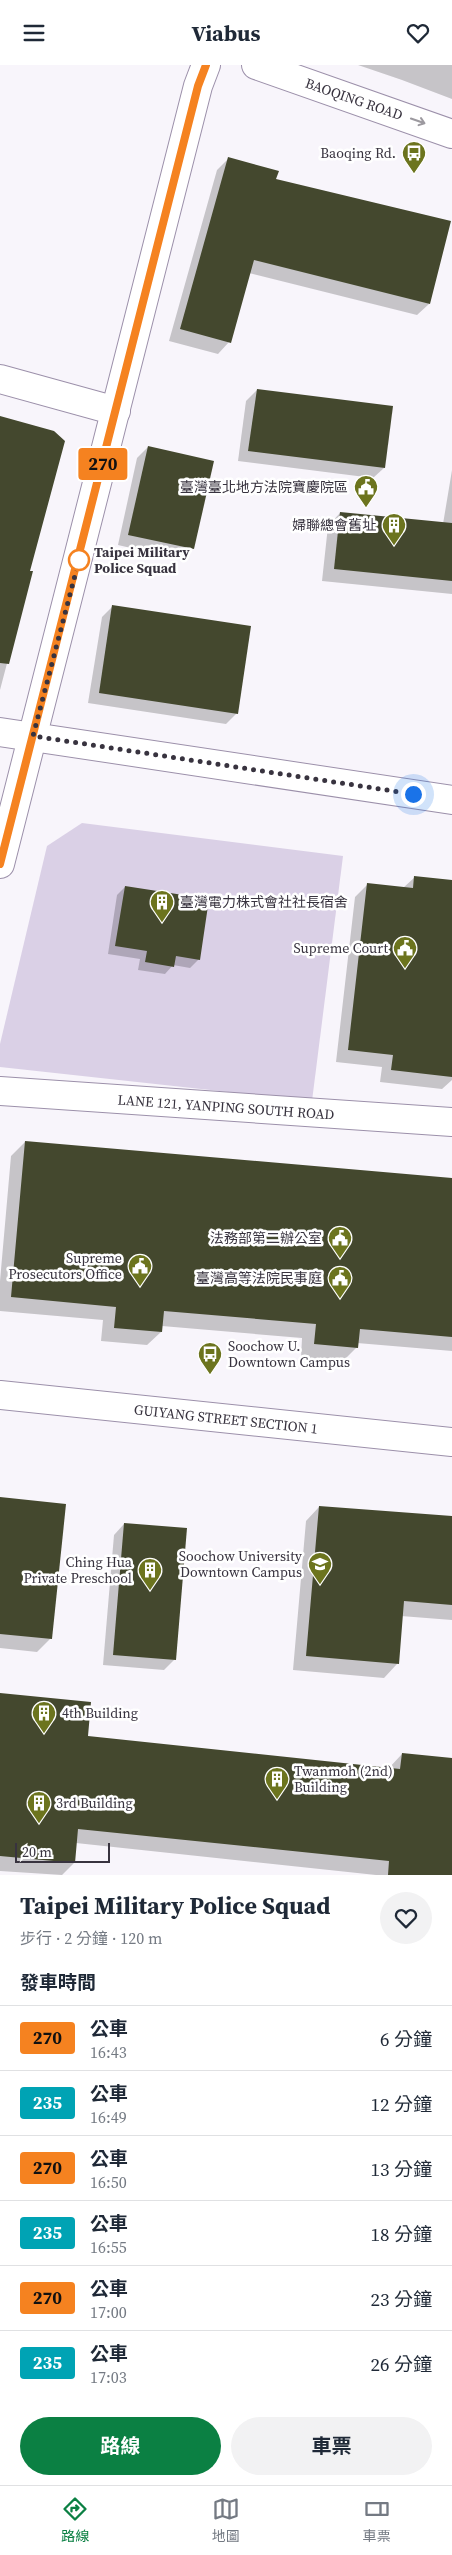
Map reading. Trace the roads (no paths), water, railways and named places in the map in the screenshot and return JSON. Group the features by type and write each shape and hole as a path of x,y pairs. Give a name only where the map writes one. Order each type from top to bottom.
{"street":[{"path":"0,863 198,86 206,65"},
{"name":"BAOQING ROAD","path":"256,65 452,134"},
{"path":"0,379 116,411"},
{"path":"0,732 452,800"},
{"name":"LANE 121, YANPING SOUTH ROAD","path":"0,1091 452,1122"},
{"name":"GUIYANG STREET SECTION 1","path":"0,1395 452,1442"}],"place":[{"name":"Baoqing Rd.","path":"414,174"},
{"name":"臺灣臺北地方法院寶慶院區","path":"366,508"},
{"name":"婦聯總會舊址","path":"394,546"},
{"name":"Taipei Military Police Squad","path":"79,560"},
{"name":"臺灣電力株式會社社長宿舍","path":"162,923"},
{"name":"Supreme Court","path":"405,969"},
{"name":"法務部第二辦公室","path":"340,1259"},
{"name":"Supreme Prosecutors Office","path":"140,1287"},
{"name":"臺灣高等法院民事庭","path":"340,1299"},
{"name":"Soochow U. Downtown Campus","path":"210,1375"},
{"name":"Soochow University Downtown Campus","path":"320,1585"},
{"name":"Ching Hua Private Preschool","path":"150,1591"},
{"name":"4th Building","path":"44,1734"},
{"name":"Twanmoh (2nd) Building","path":"277,1800"},
{"name":"3rd Building","path":"39,1824"}]}
